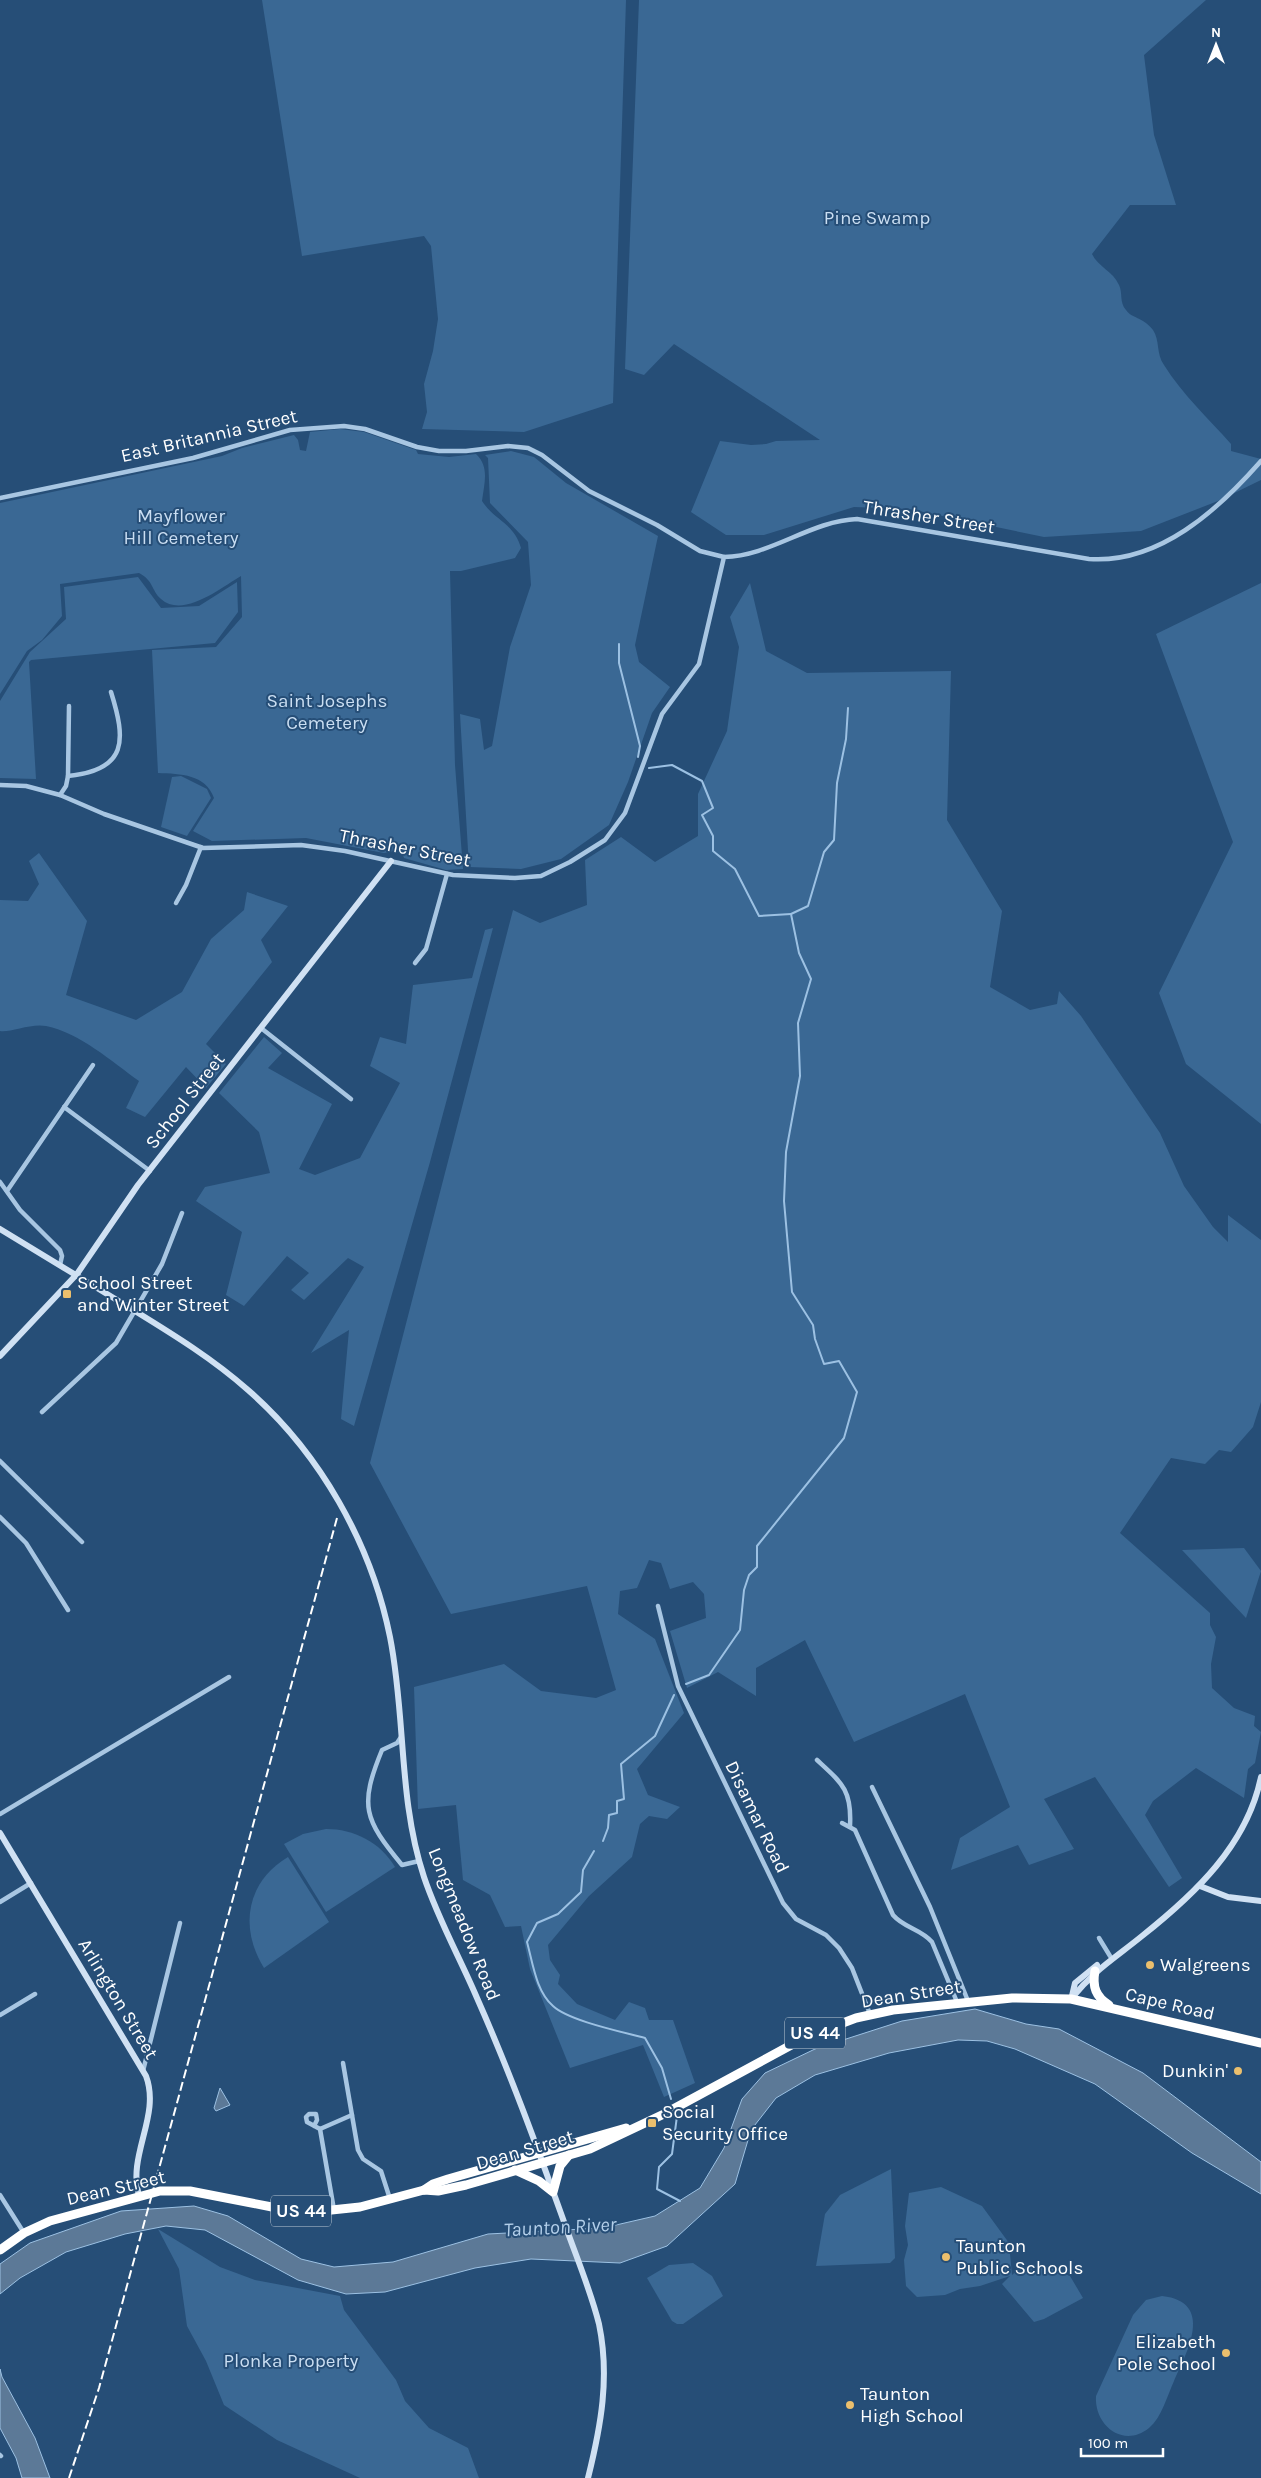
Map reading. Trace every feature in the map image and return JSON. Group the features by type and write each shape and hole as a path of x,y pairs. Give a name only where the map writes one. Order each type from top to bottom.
{"highway":[{"path":"1095,1971 1093,1983 1097,1994 1104,2002 1116,2008"},
{"name":"Dean Street","path":"424,2190 433,2191 458,2186 569,2155 616,2137 630,2128 664,2114 806,2037 870,2014 968,2001 1019,1998 1071,1999"},
{"name":"Cape Road","path":"1071,1999 1261,2043"},
{"name":"Dean Street","path":"0,2250 24,2233 66,2216 160,2191 190,2191 284,2209 334,2210 424,2190 437,2182 618,2129 630,2128"},
{"path":"515,2170 539,2180 553,2192 560,2166 569,2155"}],"street":[{"name":"East Britannia Street","path":"0,498 193,458 290,430 344,426 365,428 417,446 439,451 466,451 508,446 528,448 542,455 589,491 657,525 695,548 724,557"},
{"name":"Thrasher Street","path":"0,785 26,786 60,795 104,814 200,847 301,844 345,851 447,874 537,877 570,862 612,834 625,813 662,714 699,664 724,557 748,554 783,543 828,525 857,519 1089,559 1126,557 1168,540 1202,518 1229,496 1261,461"},
{"path":"68,776 90,773 101,769 118,751 121,739 120,726 111,692"},
{"path":"60,795 66,786 68,776 70,744 69,706"},
{"path":"176,903 186,886 200,847"},
{"name":"School Street","path":"0,1356 77,1274 150,1171 391,861"},
{"path":"415,963 426,949 447,874"},
{"path":"261,1028 352,1099"},
{"path":"7,1192 93,1065"},
{"path":"64,1107 150,1171"},
{"path":"0,1182 20,1210 60,1250 62,1256 60,1265"},
{"path":"42,1412 111,1349 162,1264 182,1213"},
{"name":"Longmeadow Road","path":"0,1228 77,1274 209,1358 259,1400 308,1456 347,1517 369,1563 387,1621 394,1657 408,1814 419,1861 431,1896 488,2020 543,2162 599,2324 605,2367 601,2420 588,2478"},
{"path":"0,1461 82,1542"},
{"path":"0,1517 26,1543 68,1610"},
{"name":"Disamar Road","path":"658,1606 678,1686 783,1903 796,1919 826,1935 839,1948 852,1968 870,2014"},
{"path":"0,1814 229,1677"},
{"path":"401,1737 398,1743 382,1750 368,1788 367,1805 374,1828 402,1865 419,1861"},
{"path":"817,1760 845,1787 850,1803 850,1826"},
{"path":"1071,1999 1095,1971 1186,1900 1200,1886 1244,1823 1261,1777"},
{"path":"872,1787 930,1907 968,2001"},
{"path":"842,1823 855,1830 891,1912 903,1925 924,1935 932,1942 957,2002"},
{"name":"Arlington Street","path":"0,1833 143,2070 149,2086 150,2108 136,2166 135,2180 139,2196"},
{"path":"0,1902 31,1883"},
{"path":"1200,1886 1228,1897 1261,1901"},
{"path":"143,2070 180,1923"},
{"path":"1098,1938 1110,1956"},
{"path":"1071,1999 1075,1983 1079,1978 1132,1943"},
{"path":"0,2015 36,1994"},
{"path":"342,2063 358,2150 363,2159 381,2171 390,2199"},
{"path":"320,2129 352,2115"},
{"path":"314,2126 320,2129"},
{"path":"320,2129 334,2210"},
{"path":"0,2195 24,2233"}],"green space":[{"path":"262,0 626,0 613,403 524,432 422,429 427,412 424,384 433,351 438,319 431,246 424,236 302,256"},
{"name":"Pine Swamp","path":"639,0 1206,0 1144,55 1154,135 1176,205 1130,205 1092,254 1116,280 1120,288 1123,304 1128,313 1145,322 1153,330 1157,338 1160,356 1171,376 1231,444 1231,451 1261,459 1261,480 1218,501 1141,531 1044,537 909,509 854,507 764,535 726,535 691,512 720,441 751,445 776,441 820,440 674,344 644,375 625,369"},
{"name":"Saint Josephs Cemetery","path":"340,429 364,432 416,450 418,454 449,457 476,454 485,470 482,501 514,533 521,548 515,558 461,571 450,571 455,765 463,869 446,870 404,858 403,855 394,851 384,853 306,838 212,841 193,831 214,798 205,784 198,780 183,775 158,773 152,650 216,647 242,617 241,576 202,599 180,605 170,604 161,599 150,582 139,573 60,584 62,616 42,640 27,651 0,694 0,503 222,456 242,448 294,435 298,440 300,450 306,451 310,432"},
{"path":"511,451 534,457 566,483 658,536 635,645 639,662 670,687 652,713 628,782 609,825 561,859 521,869 469,867 460,714 480,719 484,750 492,746 510,647 531,585 528,542 490,503 488,458 485,455"},
{"path":"138,577 161,608 199,606 237,582 238,612 215,643 31,660 29,662 36,779 0,778 0,701 30,652 66,619 64,587"},
{"path":"750,583 766,651 807,673 951,671 947,820 1002,911 990,987 1030,1010 1057,1004 1059,991 1081,1016 1160,1133 1184,1186 1213,1227 1228,1242 1228,1215 1261,1240 1261,1402 1253,1427 1231,1452 1219,1450 1205,1464 1171,1458 1120,1533 1210,1613 1210,1625 1216,1637 1211,1664 1212,1688 1234,1708 1255,1716 1254,1726 1261,1732 1255,1763 1248,1769 1244,1798 1196,1768 1153,1801 1145,1815 1182,1878 1169,1887 1095,1777 1044,1799 1074,1849 1029,1865 1018,1845 951,1870 960,1838 1010,1807 965,1694 854,1742 805,1640 756,1668 756,1696 718,1672 687,1688 670,1631 706,1618 704,1594 693,1582 670,1589 661,1563 649,1560 637,1588 620,1591 618,1614 655,1639 684,1713 637,1769 648,1795 680,1807 667,1819 649,1816 640,1824 632,1857 589,1896 548,1945 550,1960 560,1975 558,1984 577,2004 615,2020 629,2002 645,2008 649,2020 673,2020 695,2083 664,2097 643,2045 570,2068 530,1969 521,1926 505,1927 490,1895 463,1880 456,1805 418,1809 414,1687 504,1664 541,1691 596,1698 616,1690 587,1586 451,1614 370,1463 513,910 540,923 587,905 585,860 621,837 655,862 698,836 698,794 727,731 739,647 730,617"},
{"path":"1261,583 1261,1124 1186,1064 1159,993 1233,842 1156,634"},
{"path":"181,776 207,789 211,798 187,836 161,827 172,777"},
{"path":"39,853 87,921 66,995 136,1020 182,992 211,939 244,910 247,892 288,906 261,940 272,962 206,1044 226,1064 206,1088 186,1067 145,1117 126,1108 139,1081 83,1041 59,1030 40,1025 0,1031 0,900 28,901 39,884 29,861"},
{"path":"493,928 430,1162 354,1426 341,1419 349,1330 311,1353 364,1267 348,1258 304,1300 291,1290 309,1273 287,1256 244,1306 226,1295 242,1232 196,1201 205,1187 270,1173 259,1132 219,1093 264,1037 282,1053 268,1068 332,1104 299,1169 315,1175 360,1158 400,1083 370,1066 380,1037 406,1044 413,985 472,978 485,930"},
{"path":"1244,1548 1261,1571 1246,1618 1182,1550"},
{"path":"326,1829 356,1834 374,1844 389,1858 395,1867 326,1912 284,1844 303,1834"},
{"path":"288,1857 329,1922 264,1968 256,1953 251,1937 251,1907 255,1893 263,1879 274,1867"},
{"path":"891,2169 895,2258 890,2263 816,2266 825,2214 840,2195"},
{"path":"941,2187 982,2206 1009,2243 1012,2275 1020,2268 1049,2267 1070,2276 1083,2298 1044,2319 1034,2322 1002,2284 1010,2276 980,2286 960,2289 945,2295 917,2297 906,2286 904,2260 908,2245 905,2226 909,2193"},
{"name":"Plonka Property","path":"158,2229 220,2267 255,2280 340,2296 344,2310 396,2380 405,2401 429,2428 468,2448 479,2478 360,2478 277,2440 224,2405 206,2361 187,2326 179,2269"},
{"path":"693,2263 712,2276 723,2296 683,2324 677,2324 672,2321 647,2278 669,2265"},
{"path":"1162,2296 1178,2300 1188,2308 1193,2318 1190,2343 1164,2406 1154,2423 1139,2434 1120,2435 1112,2431 1100,2416 1096,2396 1133,2315 1146,2300"}],"shaded area":[{"path":"975,2009 1026,2024 1059,2029 1143,2073 1261,2162 1261,2194 1192,2153 1095,2084 1015,2049 987,2041 958,2040 889,2053 815,2075 776,2098 751,2130 735,2184 667,2246 620,2263 531,2259 475,2268 385,2292 346,2294 298,2280 205,2230 166,2226 125,2234 66,2252 20,2278 0,2294 0,2264 30,2243 121,2211 194,2206 228,2216 301,2259 334,2267 393,2262 488,2234 603,2228 655,2216 700,2188 724,2148 742,2099 765,2073 815,2049 902,2021"},
{"path":"220,2088 230,2105 216,2111 214,2108"},
{"path":"0,2369 2,2377 35,2438 50,2478 22,2478 16,2458 0,2428"}],"waterway":[{"path":"619,644 619,663 640,746 638,757"},
{"path":"686,1684 709,1675 740,1630 744,1590 749,1575 757,1567 757,1546 844,1438 857,1392 839,1361 824,1364 815,1339 813,1325 792,1292 784,1201 786,1152 800,1076 798,1023 811,979 799,953 791,914 808,906 824,852 834,840 837,783 846,739 848,708"},
{"path":"649,768 672,765 702,781 713,808 702,815 713,836 713,851 735,869 759,916 791,914"},
{"path":"603,1841 608,1828 609,1815 617,1813 617,1801 624,1799 621,1764 655,1736 674,1695"},
{"path":"594,1851 583,1870 581,1892 558,1914 537,1923 527,1942 536,1977 547,2000 561,2011 597,2025 645,2038 662,2068 671,2099"},
{"path":"677,2116 672,2154 659,2167 657,2189 680,2201"}],"railway":[{"path":"69,2478 99,2388 337,1518"}],"place":[{"name":"School Street and Winter Street","path":"67,1294"},
{"name":"Walgreens","path":"1150,1965"},
{"name":"Dunkin'","path":"1238,2071"},
{"name":"Social Security Office","path":"652,2123"},
{"name":"Taunton Public Schools","path":"946,2257"},
{"name":"Elizabeth Pole School","path":"1226,2353"},
{"name":"Taunton High School","path":"850,2405"}],"park label":[{"name":"Mayflower Hill Cemetery","path":"181,527"}],"water label":[{"name":"Taunton River","path":"560,2227"}]}
